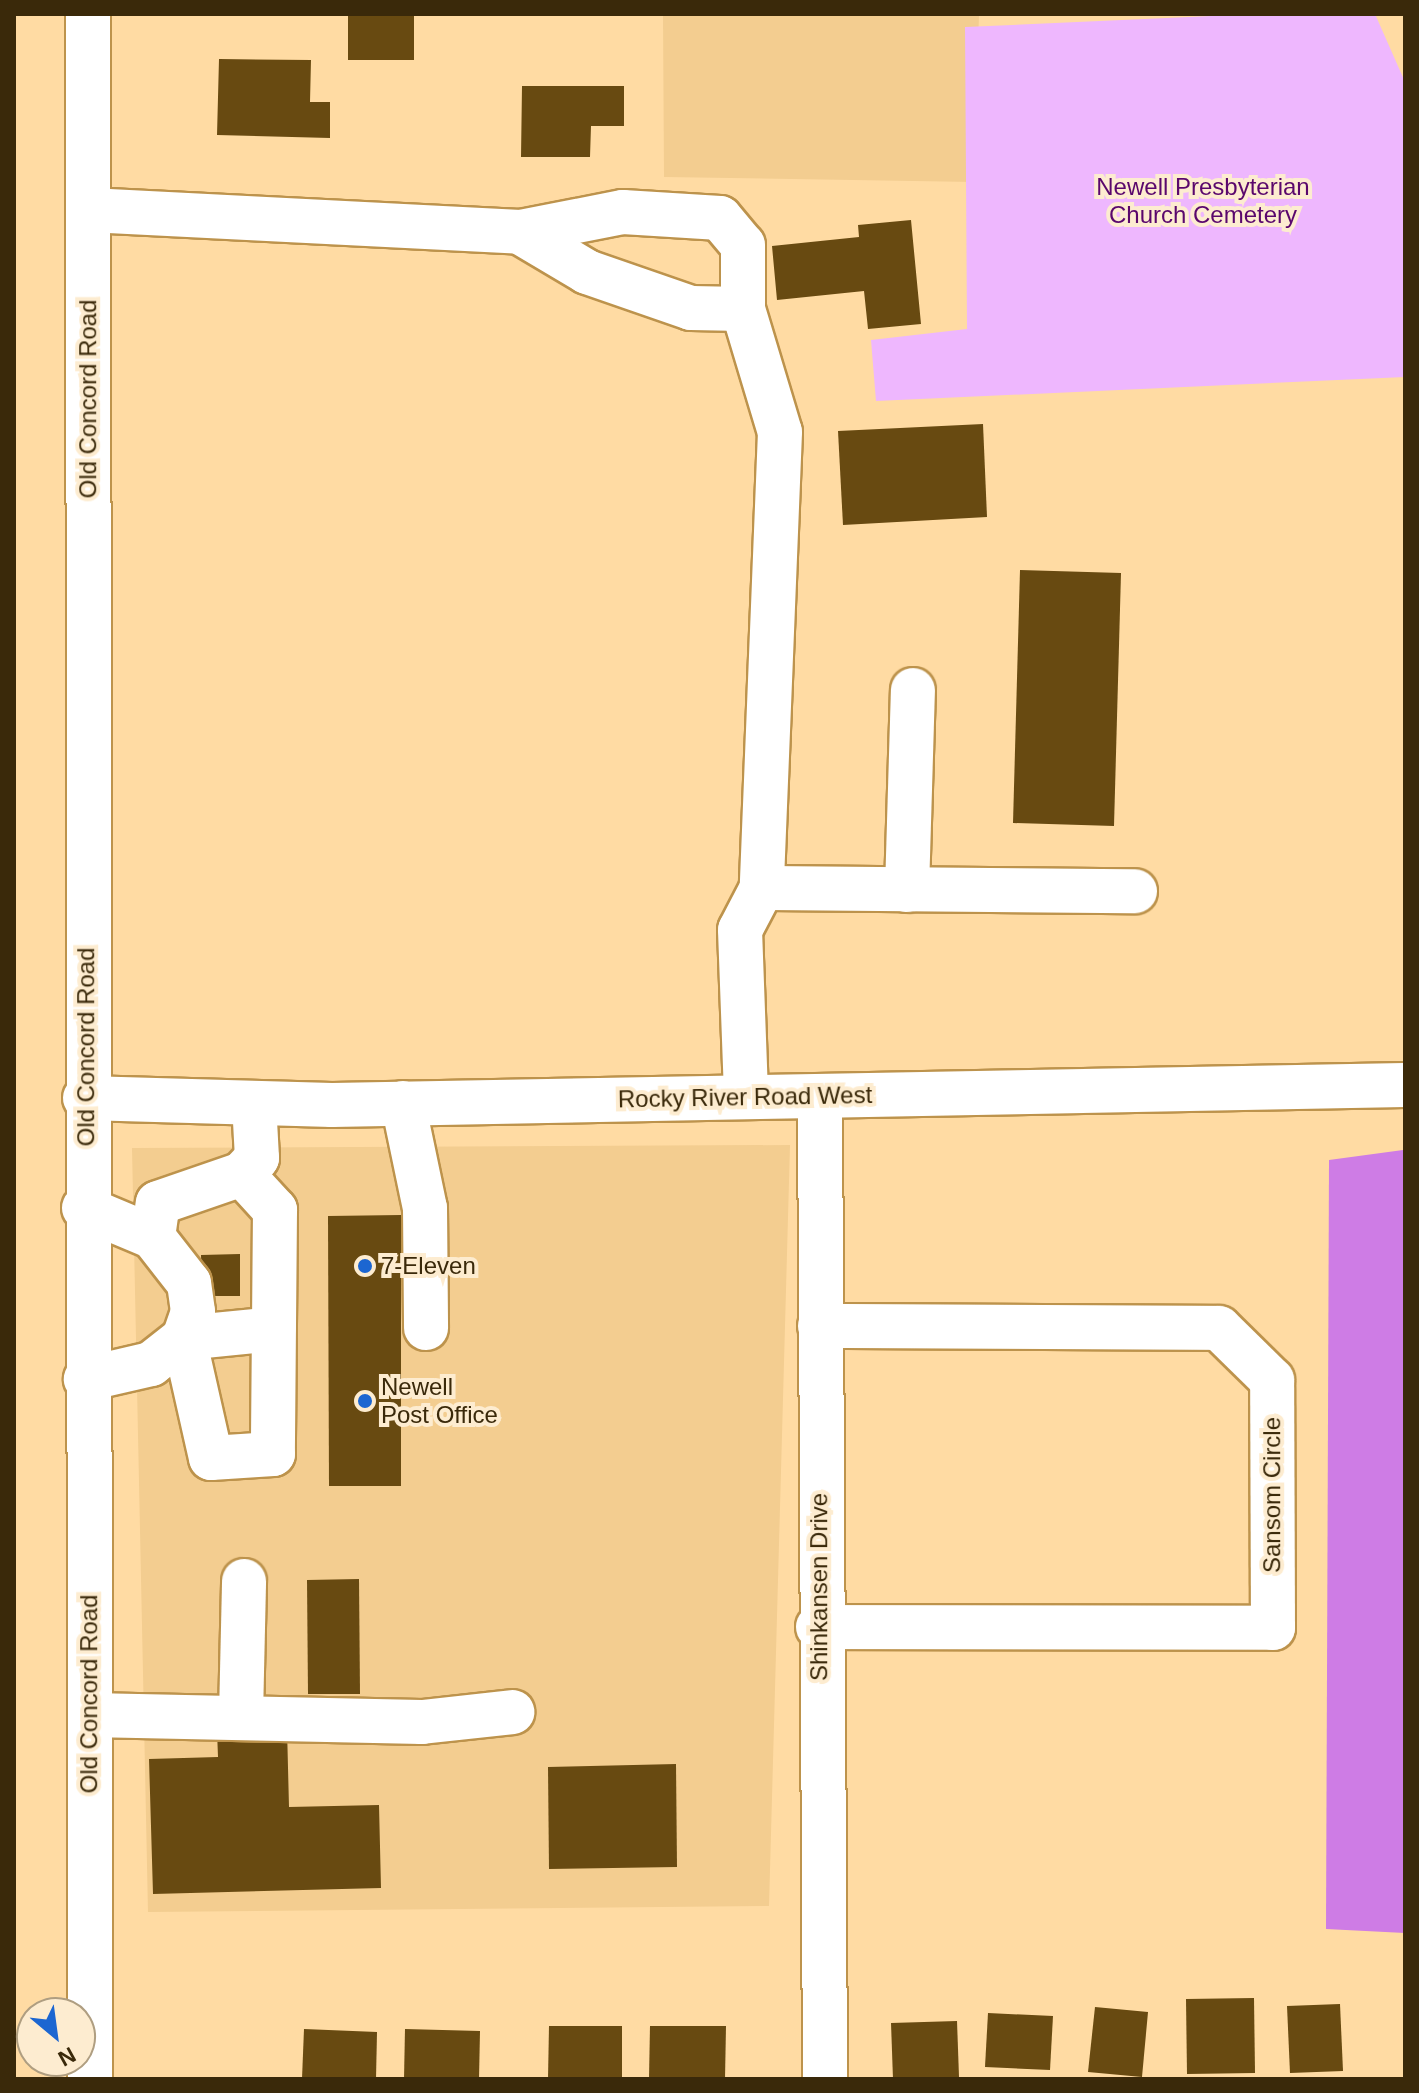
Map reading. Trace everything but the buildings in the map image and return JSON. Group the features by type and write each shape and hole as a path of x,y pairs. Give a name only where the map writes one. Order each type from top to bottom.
{"street":[{"name":"Old Concord Road","path":"88,14 84,1208 90,1715 90,2079"},
{"path":"89,210 520,232 623,212 720,218 743,245 743,309 780,432 762,888 740,930 746,1097"},
{"path":"520,232 587,272 691,308 743,309"},
{"path":"907,890 913,690"},
{"path":"762,888 1135,891"},
{"name":"Rocky River Road West","path":"85,1098 403,1103 1405,1085"},
{"name":"Shinkansen Drive","path":"820,1096 818,1627 825,2079"},
{"path":"153,1237 158,1203 242,1174 257,1158 254,1103"},
{"path":"403,1103 425,1208 426,1328"},
{"path":"84,1208 153,1237 189,1283 193,1312 184,1338 211,1458 273,1454 275,1210 242,1174"},
{"name":"Sansom Circle","path":"818,1627 1273,1628 1272,1380 1219,1328 820,1326"},
{"path":"86,1379 151,1364 184,1338 274,1329"},
{"path":"241,1716 244,1581"},
{"path":"90,1715 422,1722 512,1712"}],"shaded area":[{"path":"663,14 979,14 974,182 664,177"},
{"path":"790,1145 769,1906 148,1912 132,1148"},
{"path":"1403,1150 1405,1933 1326,1929 1329,1160"}],"green space":[{"name":"Newell Presbyterian Church Cemetery","path":"1256,14 1375,14 1405,82 1405,377 876,401 871,340 967,329 965,27"}],"place":[{"name":"7-Eleven","path":"365,1266"},
{"name":"Newell Post Office","path":"365,1401"}]}
